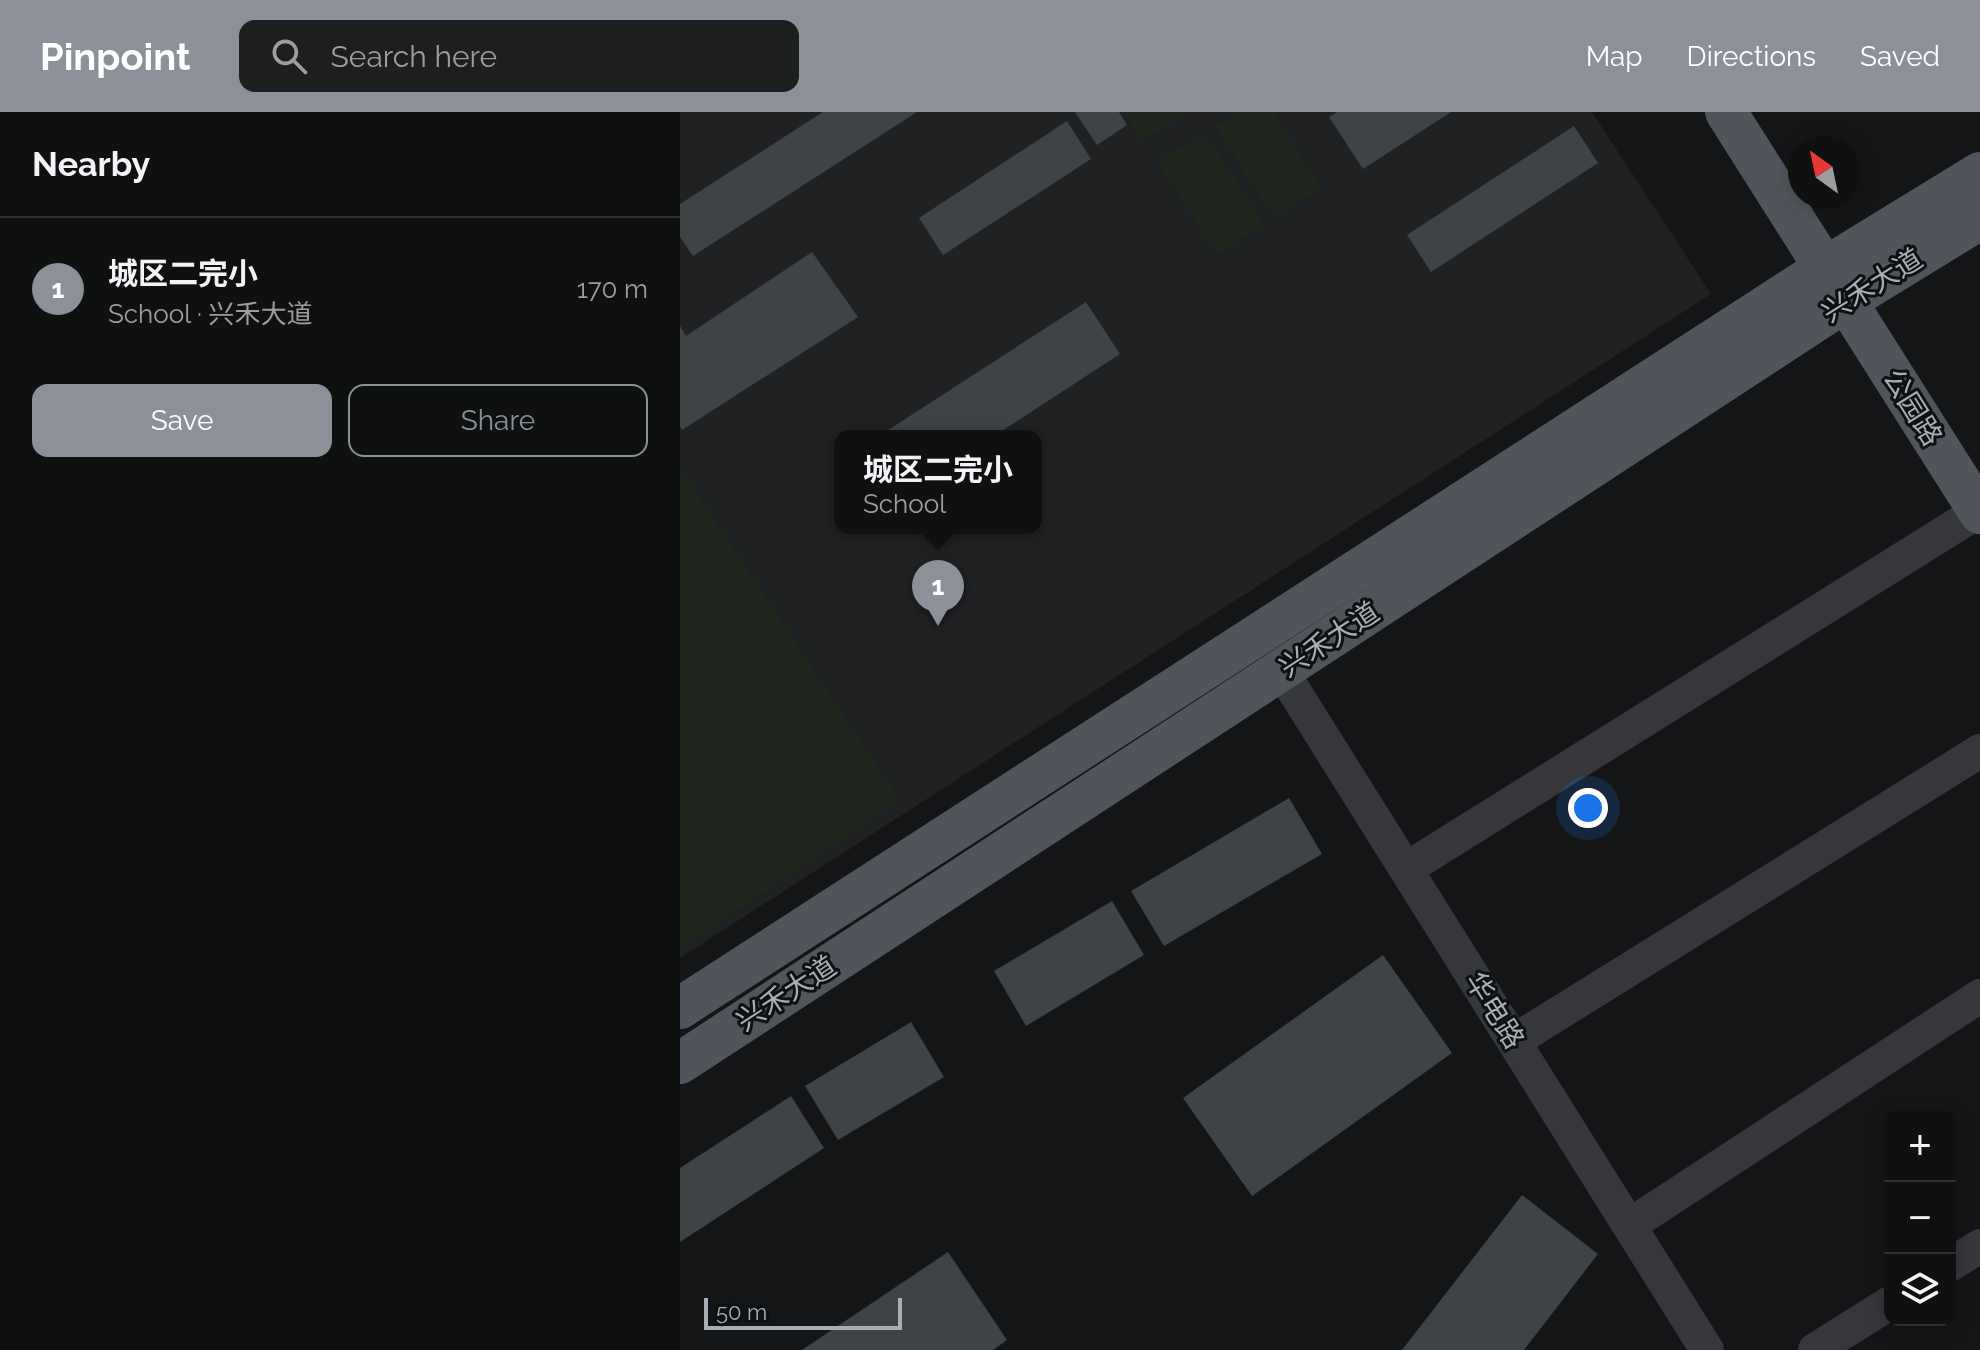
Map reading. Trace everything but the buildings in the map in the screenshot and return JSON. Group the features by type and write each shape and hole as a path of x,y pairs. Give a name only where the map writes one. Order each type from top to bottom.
{"main road":[{"name":"公园路","path":"1726,112 1979,512"},
{"name":"兴禾大道","path":"680,1063 1281,670 1835,284 1980,173"},
{"name":"兴禾大道","path":"680,1008 1835,284 1980,219"}],"street":[{"path":"1406,869 1979,512"},
{"name":"华电路","path":"1281,670 1707,1350"},
{"path":"1514,1041 1980,751"},
{"path":"1630,1225 1980,996"},
{"path":"1956,1261 1980,1246"},
{"path":"1815,1350 1884,1307"}],"shaded area":[{"path":"680,112 1592,112 1711,294 680,958"},
{"path":"1123,112 1189,112 1142,142"},
{"path":"1237,112 1273,112 1322,188 1275,219 1215,126"},
{"path":"1204,132 1264,224 1217,255 1157,162"},
{"path":"680,467 900,800 680,950"}],"place":[{"name":"城区二完小","path":"938,626"}]}
